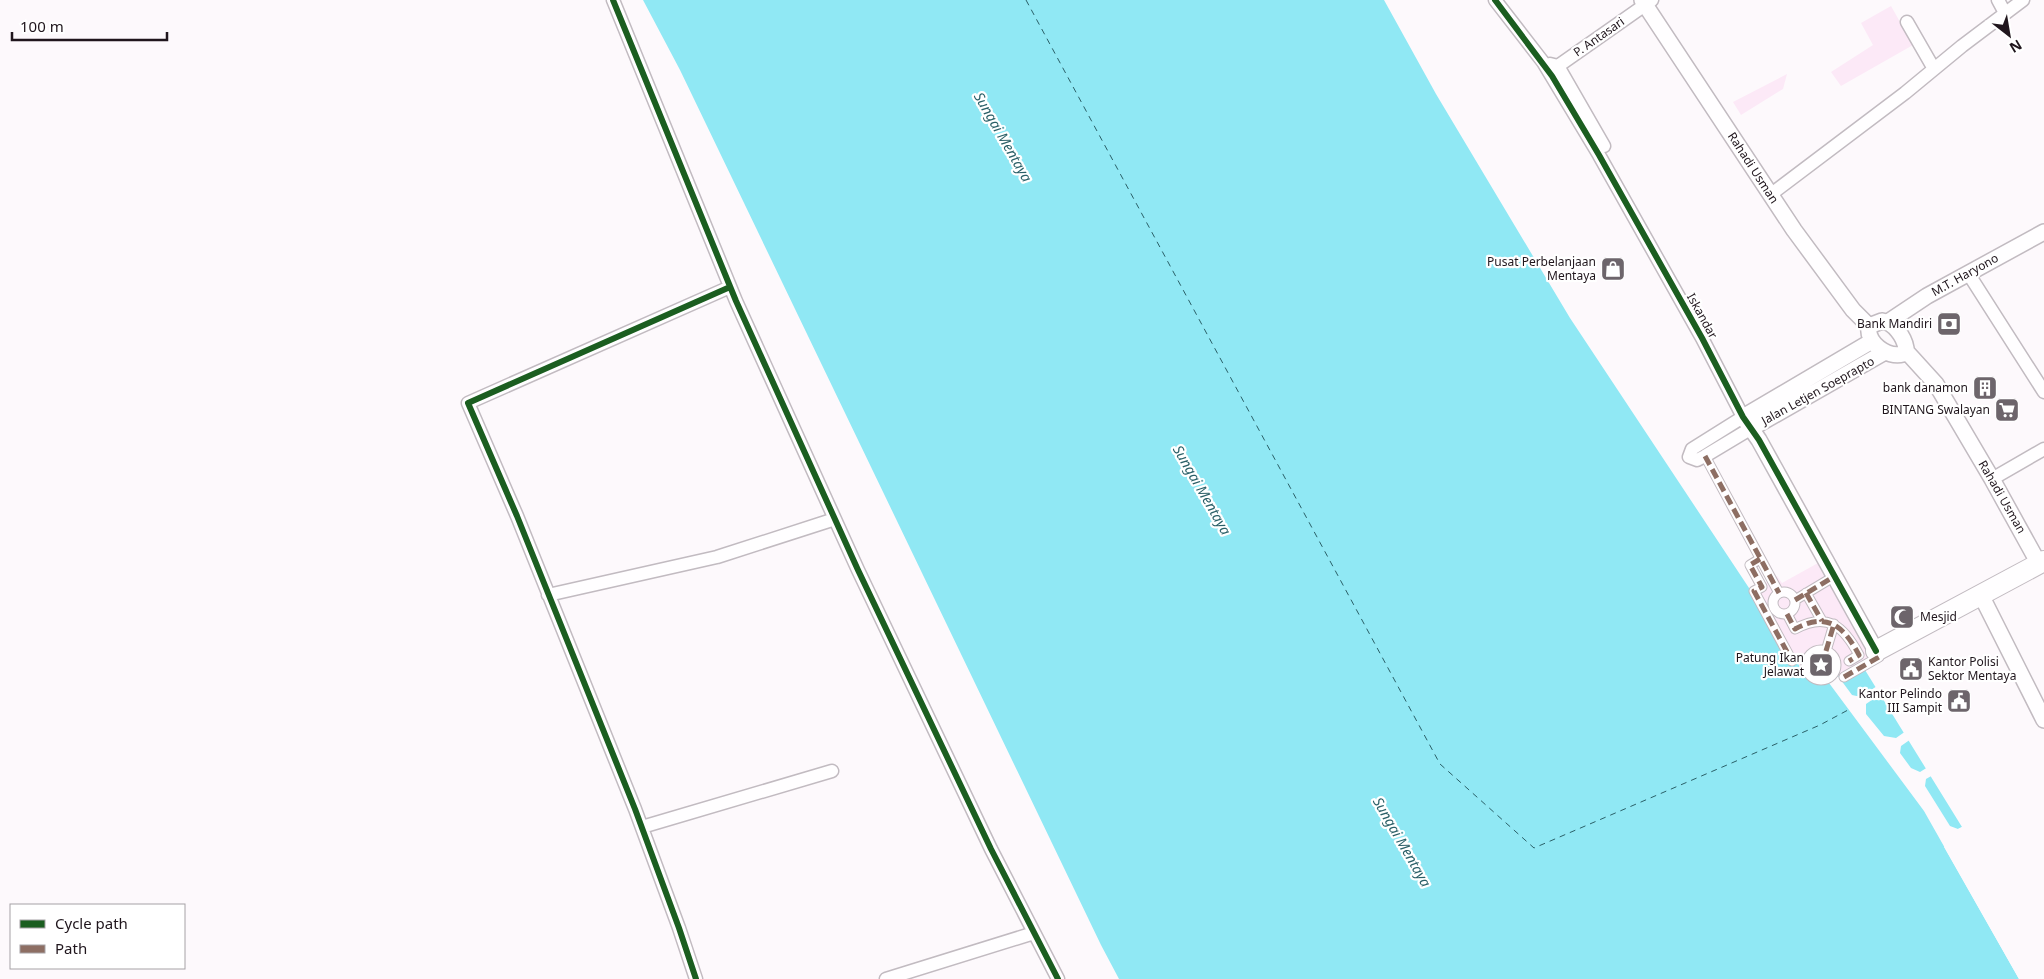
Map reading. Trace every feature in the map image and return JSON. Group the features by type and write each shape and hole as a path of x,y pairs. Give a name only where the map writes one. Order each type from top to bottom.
{"highway":[{"path":"1878,654 1981,595 2042,566"}],"street":[{"path":"613,0 730,287 834,519 991,849 1058,979"},
{"name":"Iskandar","path":"1495,0 1543,62 1604,164 1752,425 1878,654"},
{"path":"1998,0 2005,13"},
{"path":"1770,195 2023,0"},
{"name":"P. Antasari","path":"1558,66 1646,2"},
{"name":"Rahadi Usman","path":"1646,2 1794,230 1854,310 1869,326"},
{"path":"1907,22 1934,69"},
{"path":"1543,62 1558,66"},
{"name":"Iskandar","path":"1558,66 1709,335 1752,425"},
{"name":"M.T. Haryono","path":"1888,322 1915,303 2044,232"},
{"path":"1968,274 2044,392"},
{"path":"696,979 680,928 642,827 517,516 468,403 730,287"},
{"path":"1888,322 1876,322 1869,326 1868,333 1872,341 1885,352 1897,355 1906,351"},
{"name":"Rahadi Usman","path":"1888,322 1903,339 1906,351 1936,384 2042,566"},
{"name":"Jalan Letjen Soeprapto","path":"1752,425 1872,341"},
{"name":"Jalan Letjen Soeprapto","path":"1752,425 1885,352"},
{"path":"1752,425 1705,456 1778,593"},
{"path":"1992,478 2044,449"},
{"path":"548,595 717,557 834,519"},
{"path":"1760,559 1750,565 1762,586 1754,591 1792,661"},
{"path":"1795,600 1835,576"},
{"path":"1787,592 1795,600 1795,607 1787,614 1779,613 1774,608 1774,600 1778,593 1787,592"},
{"path":"1806,593 1822,621"},
{"path":"1981,595 2044,720"},
{"path":"1787,614 1795,628 1810,622 1822,621 1834,624 1849,636 1859,655 1849,660"},
{"path":"1826,651 1834,624"},
{"path":"1844,677 1878,654"},
{"path":"642,827 832,771"},
{"path":"886,979 1034,933"}],"shaded area":[{"path":"1891,6 1913,45 1841,86 1831,72 1873,45 1861,23"},
{"path":"1787,74 1783,89 1741,115 1733,102"},
{"path":"1818,563 1870,658 1832,680 1816,683 1810,681 1804,675 1797,662 1791,665 1751,591 1777,576 1782,583"}],"water":[{"name":"Sungai Mentaya","path":"643,0 1384,0 1436,94 1570,318 1751,591 1792,664 1797,662 1810,680 1819,683 1832,680 1840,675 1844,682 1865,670 1962,827 1958,829 1944,847 2019,979 1119,979 680,70"}],"pier":[{"path":"1838,676 1852,695 1861,697 1877,686 1882,693 1866,704 1866,714 1884,736 1896,738 1906,731 1911,739 1901,746 1900,753 1911,768 1920,772 1928,767 1933,775 1926,779 1925,786 1950,826 1958,829 1964,826 1947,847 2022,979 2019,979 1924,811 1829,683"}],"ferry route":[{"path":"1026,0 1440,764 1534,848 1820,725 1848,710"}],"marked path":[{"path":"1705,456 1779,593"},
{"path":"1760,559 1750,565 1762,587 1754,591 1792,661"},
{"path":"1795,600 1835,576"},
{"path":"1806,593 1822,621"},
{"path":"1787,614 1795,629 1807,624 1826,622 1841,630 1859,655 1849,661"},
{"path":"1826,651 1834,624"},
{"path":"1844,677 1879,657"}],"cycle path":[{"path":"613,0 736,301 858,570 991,849 1058,979"},
{"path":"1495,0 1552,76 1599,155 1702,338 1743,417 1759,440 1876,651"},
{"path":"696,979 635,809 517,516 468,403 730,287"}],"place":[{"name":"Pusat Perbelanjaan Mentaya","path":"1613,269"},
{"name":"Bank Mandiri","path":"1949,324"},
{"name":"bank danamon","path":"1985,388"},
{"name":"BINTANG Swalayan","path":"2007,410"},
{"name":"Mesjid","path":"1902,617"},
{"name":"Patung Ikan Jelawat","path":"1821,665"},
{"name":"Kantor Polisi Sektor Mentaya","path":"1911,669"},
{"name":"Kantor Pelindo III Sampit","path":"1959,701"}]}
